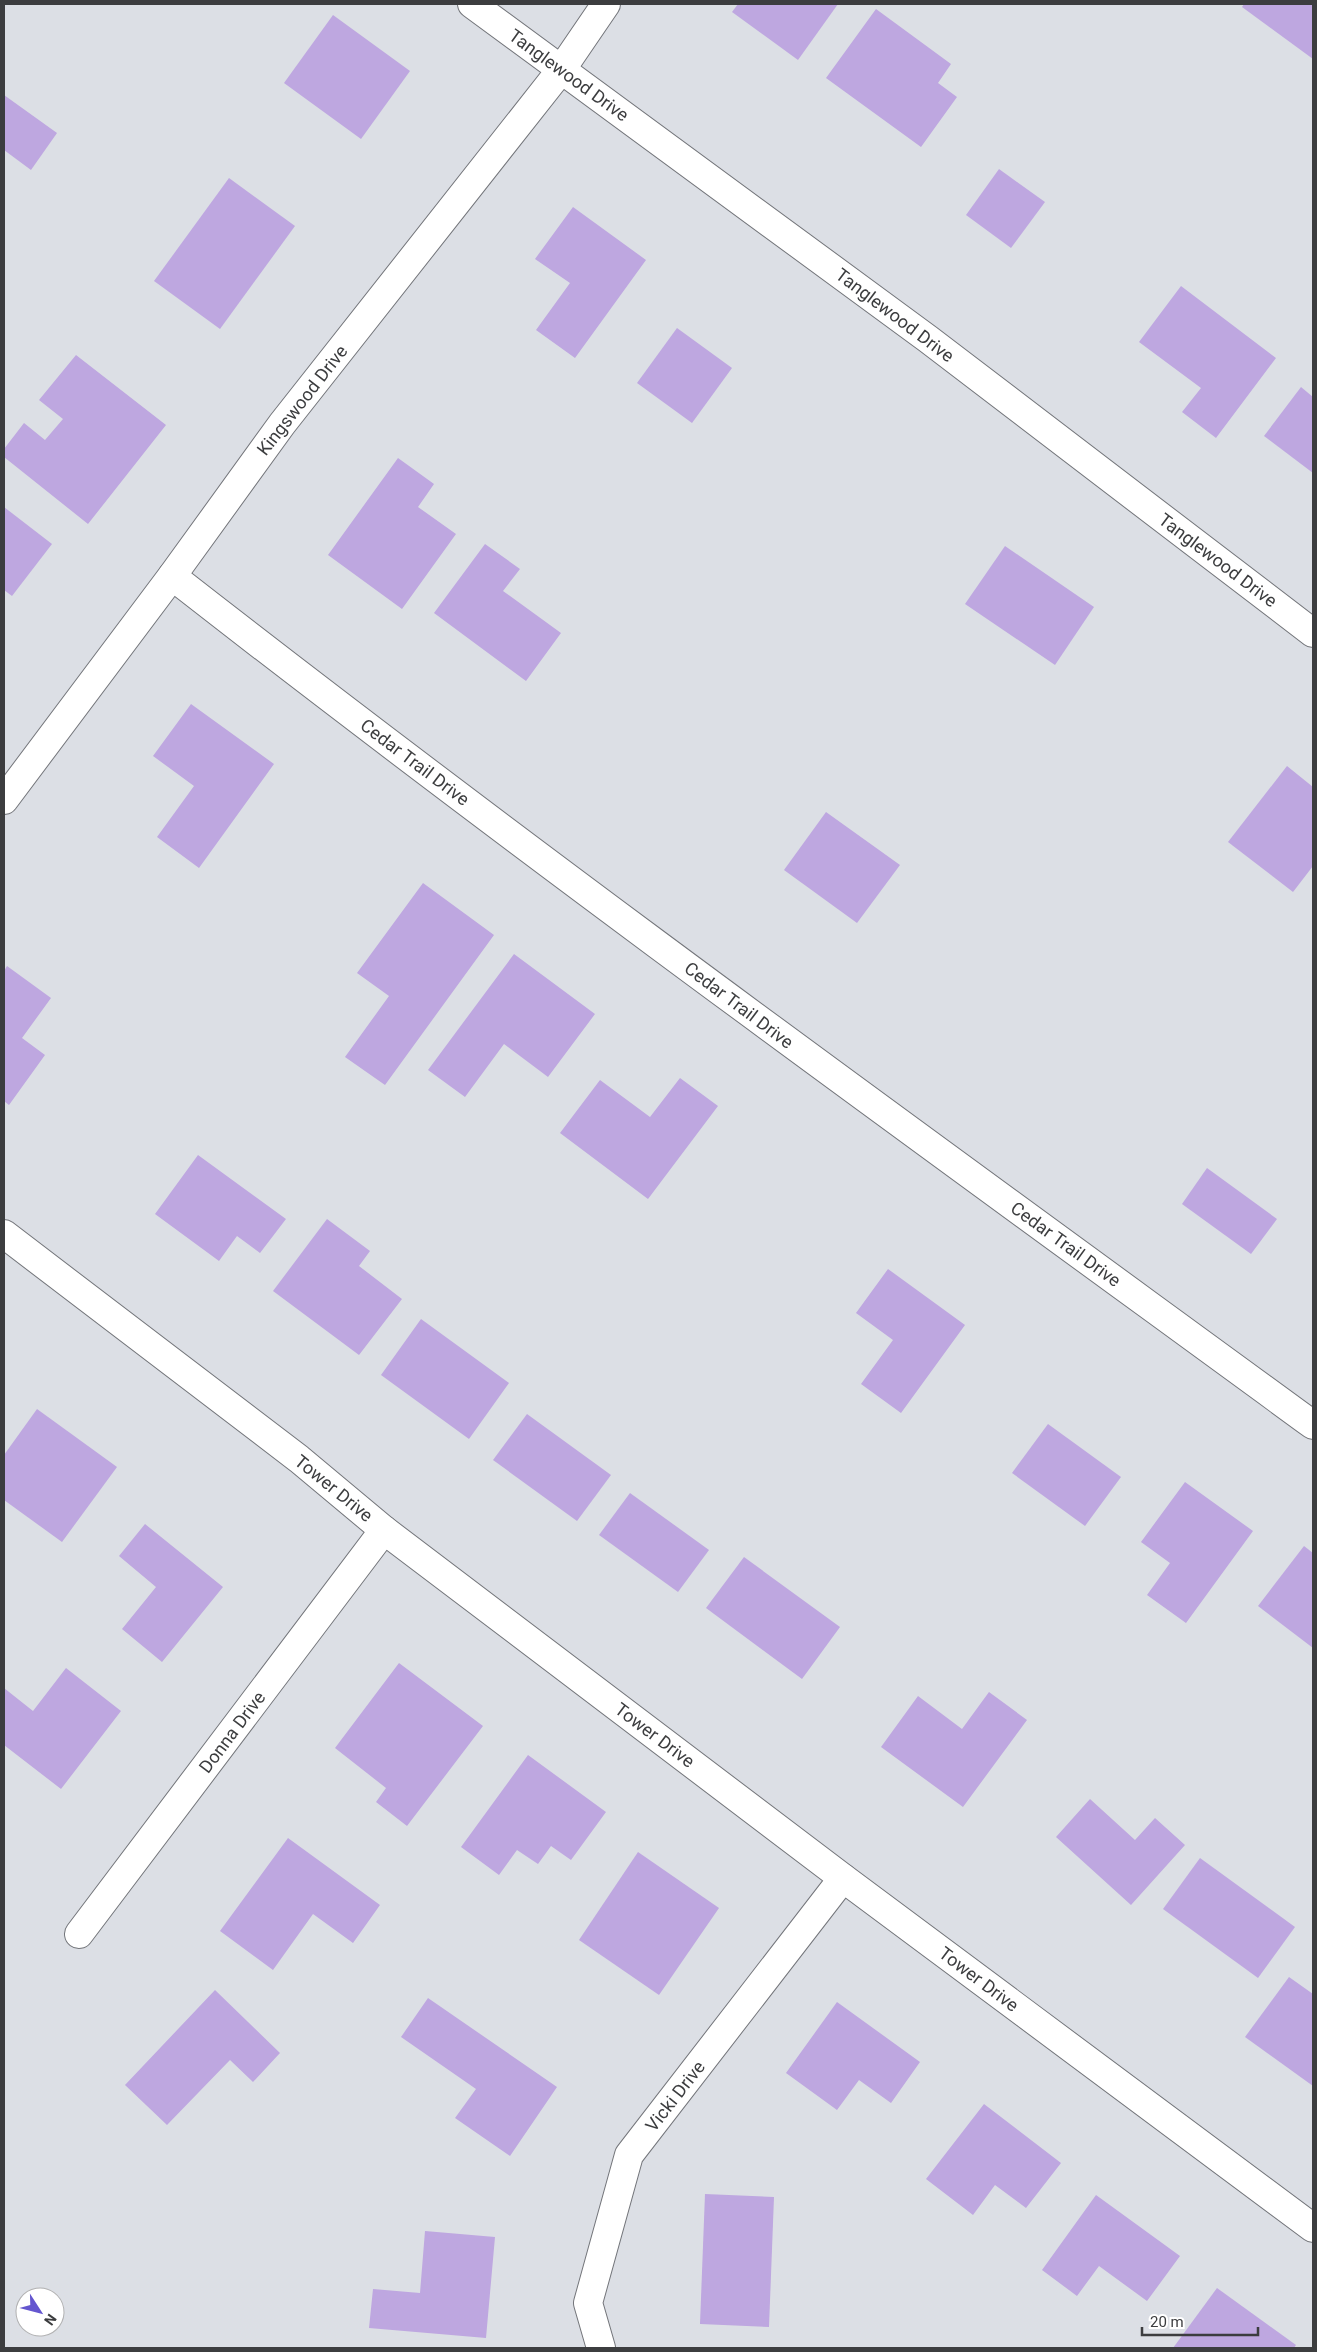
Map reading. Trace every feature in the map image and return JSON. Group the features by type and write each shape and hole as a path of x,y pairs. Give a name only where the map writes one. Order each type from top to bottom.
{"street":[{"name":"Tanglewood Drive","path":"472,4 928,339 1313,633"},
{"name":"Kingswood Drive","path":"4,800 172,576 282,424 561,70 606,4"},
{"name":"Cedar Trail Drive","path":"172,576 276,657 793,1045 1313,1425"},
{"name":"Tower Drive","path":"4,1234 299,1459 384,1530 843,1878 1313,2228"},
{"name":"Donna Drive","path":"79,1934 384,1530"},
{"name":"Vicki Drive","path":"601,2348 588,2303 629,2155 843,1878"}],"building":[{"path":"738,4 838,4 798,60 732,12"},
{"path":"1244,4 1313,4 1313,59 1242,7"},
{"path":"876,9 951,64 938,83 957,97 921,147 826,78"},
{"path":"333,15 410,71 361,139 284,83"},
{"path":"4,95 57,133 31,170 4,150"},
{"path":"999,169 1045,202 1011,248 966,215"},
{"path":"229,178 295,226 220,329 154,281"},
{"path":"573,207 646,260 575,358 536,330 570,283 535,259"},
{"path":"1181,286 1276,358 1216,438 1182,412 1201,388 1139,342"},
{"path":"677,328 732,368 692,423 637,383"},
{"path":"76,355 166,425 88,524 4,457 4,449 24,423 45,440 63,419 39,400"},
{"path":"1301,387 1313,397 1313,473 1264,436"},
{"path":"398,458 434,484 418,507 456,534 402,609 328,555"},
{"path":"4,507 52,544 12,596 4,590"},
{"path":"485,544 520,569 503,591 561,633 526,681 434,613"},
{"path":"1005,546 1094,607 1055,665 965,604"},
{"path":"191,704 274,764 199,868 157,837 194,786 153,756"},
{"path":"1287,766 1313,787 1313,866 1293,892 1228,842"},
{"path":"826,812 900,865 857,923 784,870"},
{"path":"423,883 494,935 385,1085 345,1057 389,996 357,973"},
{"path":"514,954 595,1014 548,1077 504,1044 465,1097 428,1070"},
{"path":"7,966 51,998 22,1038 45,1055 9,1105 4,1101 4,971"},
{"path":"680,1078 718,1106 648,1199 560,1133 600,1080 650,1117"},
{"path":"198,1155 286,1219 260,1253 237,1236 219,1261 155,1214"},
{"path":"1207,1168 1277,1219 1251,1254 1182,1204"},
{"path":"327,1219 370,1251 359,1266 402,1299 359,1355 273,1291"},
{"path":"888,1269 965,1325 901,1413 861,1384 893,1340 856,1313"},
{"path":"421,1319 509,1383 469,1439 381,1375"},
{"path":"37,1409 117,1467 62,1542 4,1500 4,1455"},
{"path":"527,1414 611,1475 577,1521 493,1460"},
{"path":"1048,1424 1121,1477 1085,1526 1012,1473"},
{"path":"1185,1482 1253,1531 1186,1623 1147,1595 1170,1563 1141,1542"},
{"path":"630,1493 709,1550 678,1592 599,1535"},
{"path":"145,1524 223,1587 162,1662 122,1629 156,1587 119,1556"},
{"path":"1304,1546 1313,1553 1313,1648 1258,1606"},
{"path":"744,1557 840,1627 802,1679 706,1608"},
{"path":"399,1663 483,1726 407,1826 376,1802 386,1788 335,1748"},
{"path":"66,1668 121,1711 61,1789 4,1745 4,1688 33,1711"},
{"path":"989,1692 1027,1720 963,1807 881,1747 918,1696 962,1729"},
{"path":"528,1755 606,1812 571,1860 551,1846 538,1864 517,1850 499,1875 461,1847"},
{"path":"1090,1799 1135,1840 1155,1818 1185,1845 1131,1905 1056,1837"},
{"path":"288,1838 380,1905 353,1943 313,1914 273,1970 220,1931"},
{"path":"638,1852 719,1908 659,1995 579,1940"},
{"path":"1200,1858 1295,1927 1258,1978 1163,1909"},
{"path":"1289,1977 1313,1994 1313,2086 1245,2037"},
{"path":"215,1990 280,2053 253,2082 230,2060 167,2125 125,2085"},
{"path":"428,1998 557,2087 510,2156 455,2118 476,2089 401,2037"},
{"path":"837,2002 920,2062 891,2103 859,2080 837,2110 786,2073"},
{"path":"984,2104 1061,2163 1026,2208 995,2185 973,2215 926,2179"},
{"path":"705,2194 774,2197 769,2327 700,2324"},
{"path":"1096,2195 1180,2256 1147,2301 1099,2266 1077,2296 1042,2270"},
{"path":"425,2231 495,2237 486,2338 369,2328 373,2289 420,2293"},
{"path":"1217,2288 1296,2345 1294,2348 1173,2348"}]}
